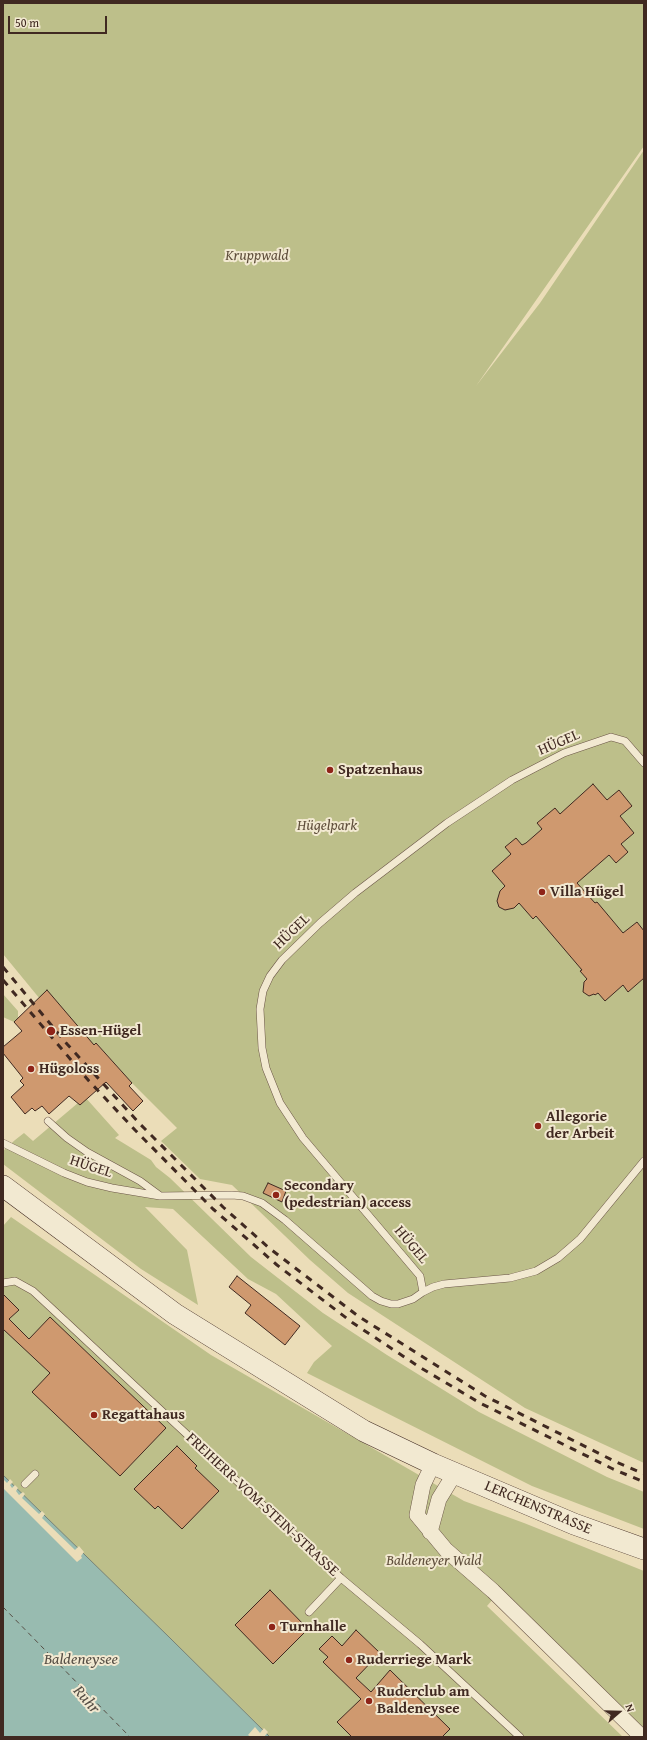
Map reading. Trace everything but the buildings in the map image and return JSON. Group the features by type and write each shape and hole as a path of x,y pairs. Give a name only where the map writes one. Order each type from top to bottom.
{"main road":[{"path":"3,1186 175,1314 364,1431 433,1464"},
{"name":"LERCHENSTRASSE","path":"433,1464 455,1472 574,1524 644,1549"}],"street":[{"path":"433,1464 423,1485 417,1515 430,1532 446,1550 493,1591 642,1737"},
{"path":"430,1532 439,1499 455,1472"}],"lane":[{"name":"HÜGEL","path":"423,1292 420,1276 416,1270 303,1138 280,1103 266,1068 262,1048 260,1009 263,991 270,976 282,960 320,923 355,893 447,823 512,780 564,753 611,737 625,741 644,763"},
{"path":"48,1121 67,1138 87,1152 140,1181 160,1196"},
{"name":"HÜGEL","path":"3,1143 64,1173 87,1182 160,1196 221,1194 243,1196 262,1203 286,1220 372,1296 381,1302 398,1304 413,1300 423,1292 444,1284 510,1278 536,1271 558,1258 580,1239 644,1162"},
{"name":"FREIHERR-VOM-STEIN-STRASSE","path":"3,1283 15,1281 33,1291 341,1578 420,1644 520,1737"},
{"path":"25,1484 35,1474"},
{"path":"309,1612 341,1578"}],"green space":[{"name":"Hügelpark","path":"3,3 644,3 644,146 476,386 540,303 644,150 644,1463 525,1408 348,1293 310,1260 232,1185 200,1179 161,1141 177,1128 132,1083 96,1043 94,1045 40,999 3,954"},
{"path":"3,994 18,1011 18,1018 14,1022 3,1017"},
{"path":"85,1097 119,1135 115,1138 151,1160 156,1167 170,1178 251,1257 323,1313 479,1412 607,1477 644,1492 644,1529 532,1486 307,1373 314,1362 332,1346 276,1294 248,1279 173,1209 145,1207 187,1250 198,1305 141,1269 3,1164 3,1151 15,1140 24,1133 33,1141"},
{"name":"Baldeneyer Wald","path":"11,1217 211,1355 464,1501 524,1523 644,1571 644,1728 500,1591 487,1606 623,1737 270,1737 3,1475 3,1226"}],"water":[{"name":"Baldeneysee","path":"3,1475 170,1638 270,1737 3,1737"}],"pier":[{"path":"3,1479 7,1483 10,1479 13,1482 10,1485 12,1488 15,1485 18,1488 16,1491 19,1495 23,1492 25,1494 22,1498 39,1514 42,1511 45,1514 42,1518 75,1550 79,1546 84,1552 81,1556 82,1558 77,1562 3,1488"},
{"path":"255,1727 260,1733 264,1728 268,1732 264,1737 251,1737 248,1735"}],"ferry route":[{"path":"3,1607 130,1737"}],"railway":[{"path":"3,967 67,1044 140,1124 223,1207 269,1248 358,1316 485,1396 616,1462 644,1474"},
{"path":"3,980 89,1081 135,1130 213,1209 277,1265 353,1323 421,1368 480,1403 613,1469 644,1482"}],"place":[{"name":"Spatzenhaus","path":"330,770"},
{"name":"Villa Hügel","path":"542,892"},
{"name":"Essen-Hügel","path":"51,1031"},
{"name":"Hügoloss","path":"31,1069"},
{"name":"Allegorie der Arbeit","path":"538,1126"},
{"name":"Secondary (pedestrian) access","path":"276,1195"},
{"name":"Regattahaus","path":"94,1415"},
{"name":"Turnhalle","path":"272,1627"},
{"name":"Ruderriege Mark","path":"349,1660"},
{"name":"Ruderclub am Baldeneysee","path":"369,1701"}],"park label":[{"name":"Kruppwald","path":"257,256"}],"water label":[{"name":"Ruhr","path":"86,1700"}]}
